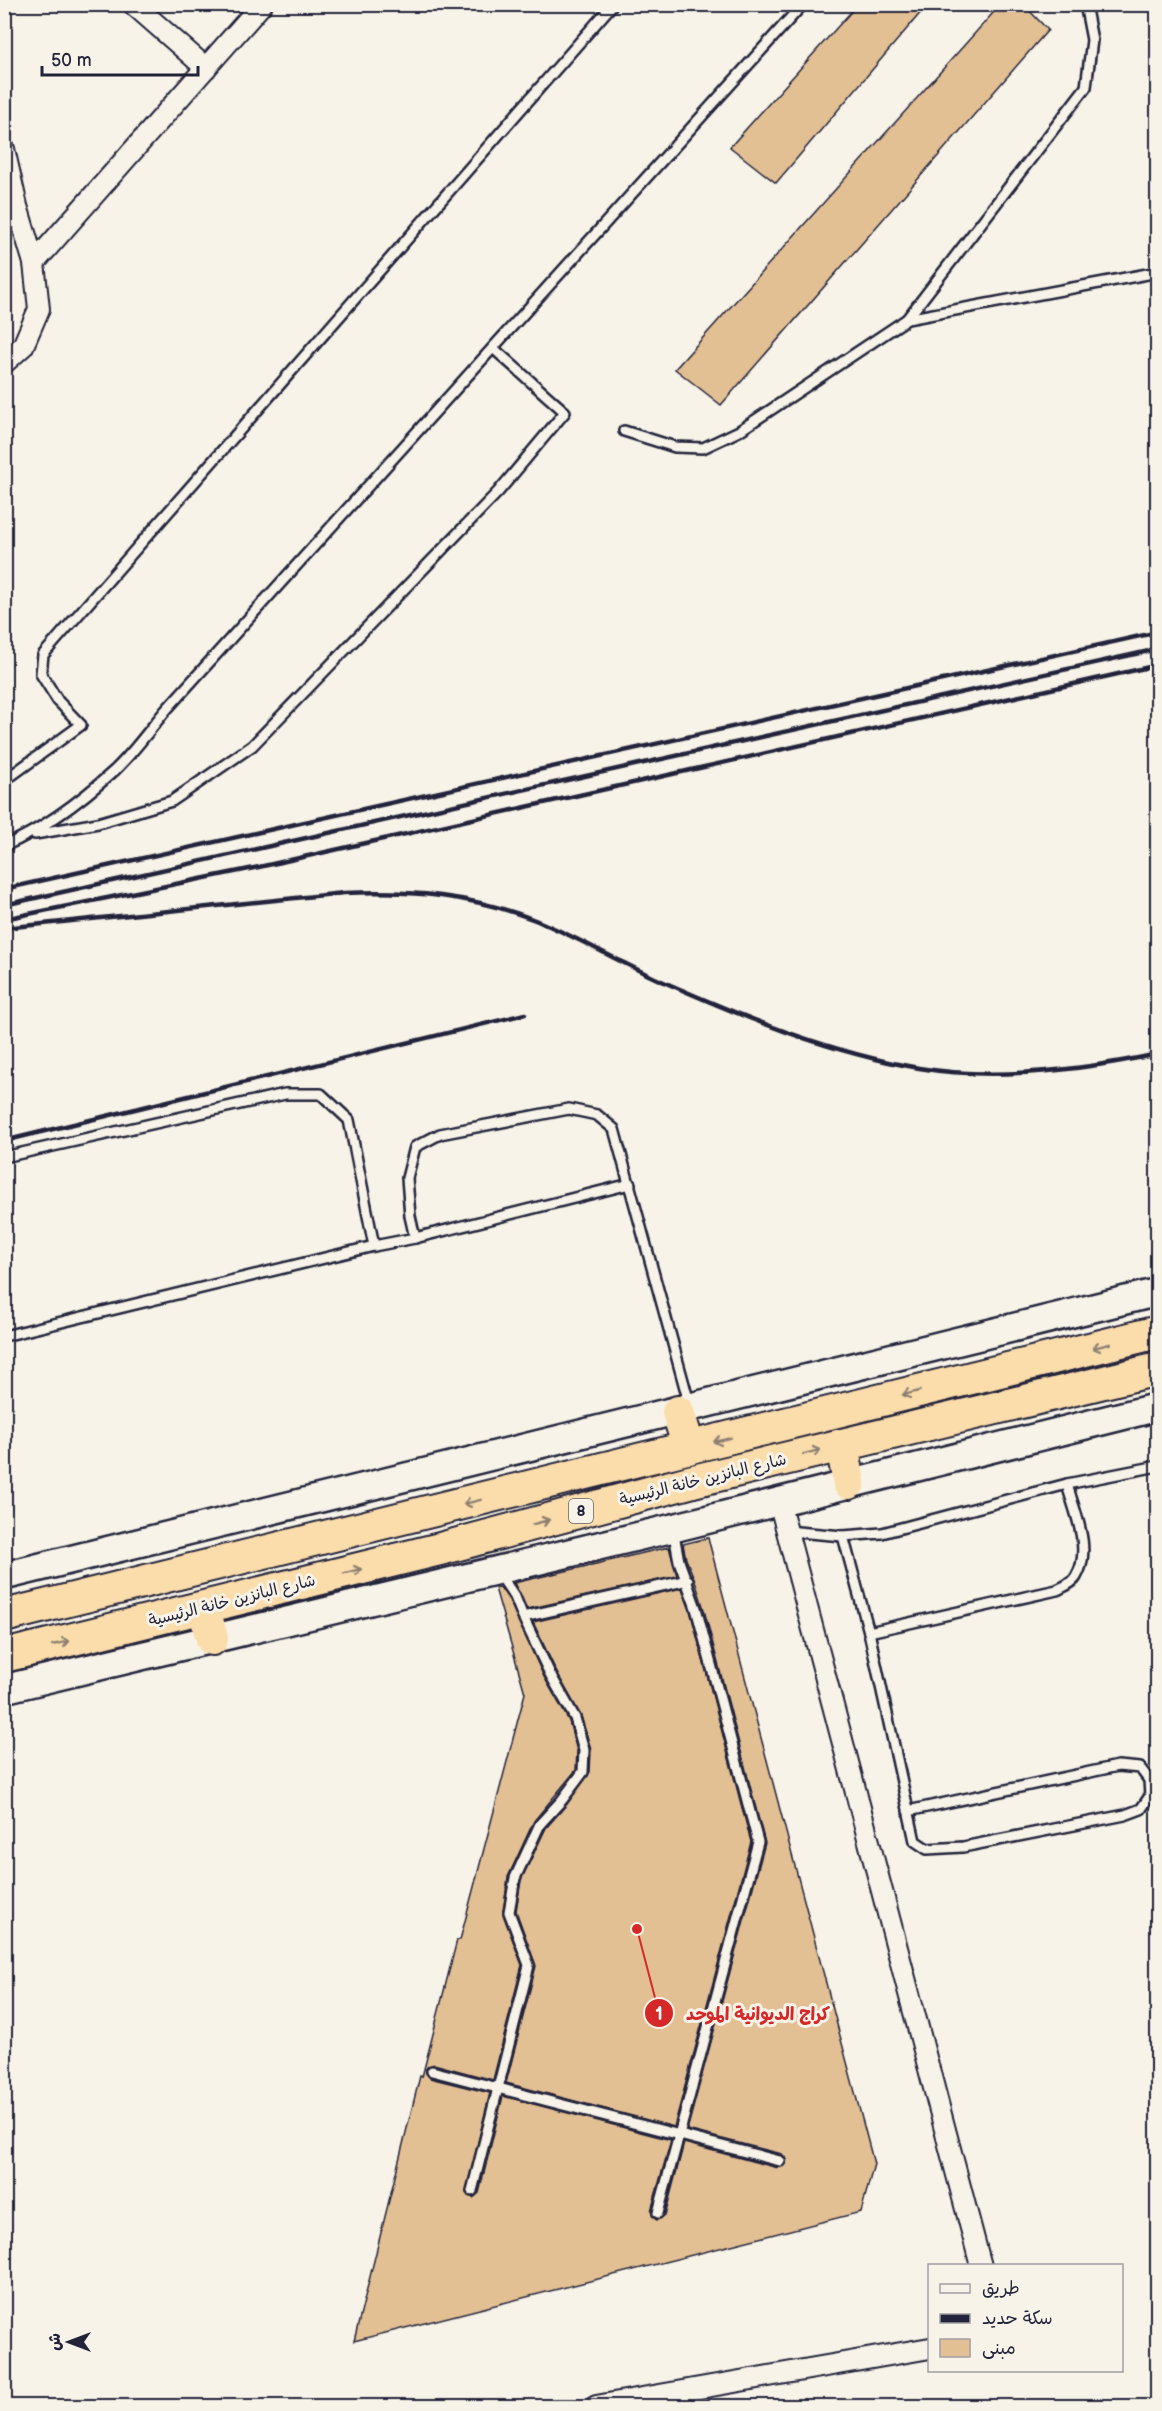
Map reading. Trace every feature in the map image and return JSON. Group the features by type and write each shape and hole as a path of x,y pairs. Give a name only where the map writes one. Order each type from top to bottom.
{"highway":[{"name":"شارع البانزين خانة الرئيسية","path":"4,1616 1158,1332"},
{"name":"شارع البانزين خانة الرئيسية","path":"4,1656 204,1608 842,1445 1158,1369"},
{"path":"684,1410 690,1448"},
{"path":"842,1445 849,1483"},
{"path":"204,1608 212,1639"}],"main road":[{"path":"4,1576 1158,1292"},
{"path":"4,1689 673,1528 1158,1407"}],"street":[{"path":"133,4 206,68"},
{"path":"34,263 262,4"},
{"path":"4,149 17,206 34,263 39,309 23,346 4,363"},
{"path":"779,1501 981,2264"},
{"path":"596,2406 651,2402 928,2348"}],"lane":[{"path":"12,775 81,725 58,701 41,674 44,654 613,4"},
{"path":"4,846 32,834 74,804 116,768 803,4"},
{"path":"624,431 675,447 703,448 740,431 907,319 1086,87 1092,40 1085,4"},
{"path":"907,319 1158,272"},
{"path":"32,834 98,823 172,801 252,746 498,492 565,412 493,348"},
{"path":"4,1158 285,1094 321,1094 349,1120 374,1246"},
{"path":"415,1238 410,1216 407,1178 415,1147 440,1134 568,1109 597,1115 614,1129 630,1184 684,1410"},
{"path":"4,1336 630,1184"},
{"path":"786,1531 843,1536 882,1533 1067,1484 1158,1466"},
{"path":"869,1632 1057,1590 1076,1579 1082,1563 1083,1542 1067,1484"},
{"path":"658,2213 758,1842 688,1580 679,1561 673,1528"},
{"path":"843,1536 869,1632 908,1811 915,1841 927,1850 963,1847 1125,1815 1141,1809 1150,1796 1149,1780 1140,1768 1118,1766 908,1811"},
{"path":"472,2191 529,1965 509,1912 515,1878 540,1824 583,1772 584,1750 575,1719 550,1674 515,1598 496,1570"},
{"path":"523,1617 688,1580"},
{"path":"432,2071 780,2161"}],"building":[{"path":"858,4 928,4 776,183 730,147"},
{"path":"1001,4 1023,4 1048,30 721,405 675,369"},
{"path":"708,1538 874,2164 861,2212 354,2341 420,2076 422,2077 457,1940 460,1940 525,1693 495,1588 500,1587 509,1600 544,1677 569,1721 577,1751 576,1770 534,1821 508,1877 503,1914 522,1965 493,2080 434,2064 426,2069 430,2078 490,2093 466,2193 473,2198 479,2193 503,2096 671,2140 651,2211 657,2220 665,2215 684,2143 778,2168 786,2163 782,2154 687,2130 765,1843 703,1606 683,1544"},
{"path":"669,1547 677,1576 527,1609 514,1583"},
{"path":"682,1588 690,1610 751,1842 674,2127 506,2083 536,1966 516,1911 521,1880 546,1828 590,1772 591,1749 581,1716 556,1671 533,1622"}],"railway":[{"path":"4,889 1158,632"},
{"path":"4,905 1158,649"},
{"path":"4,919 259,867 1158,665"},
{"path":"4,928 344,893 393,892 441,896 488,905 535,920 650,976 728,1009 822,1044 886,1062 948,1072 1008,1074 1069,1069 1158,1054"},
{"path":"4,1141 525,1014"}],"place":[{"name":"كراج الديوانية الموحد","path":"637,1929"}]}
